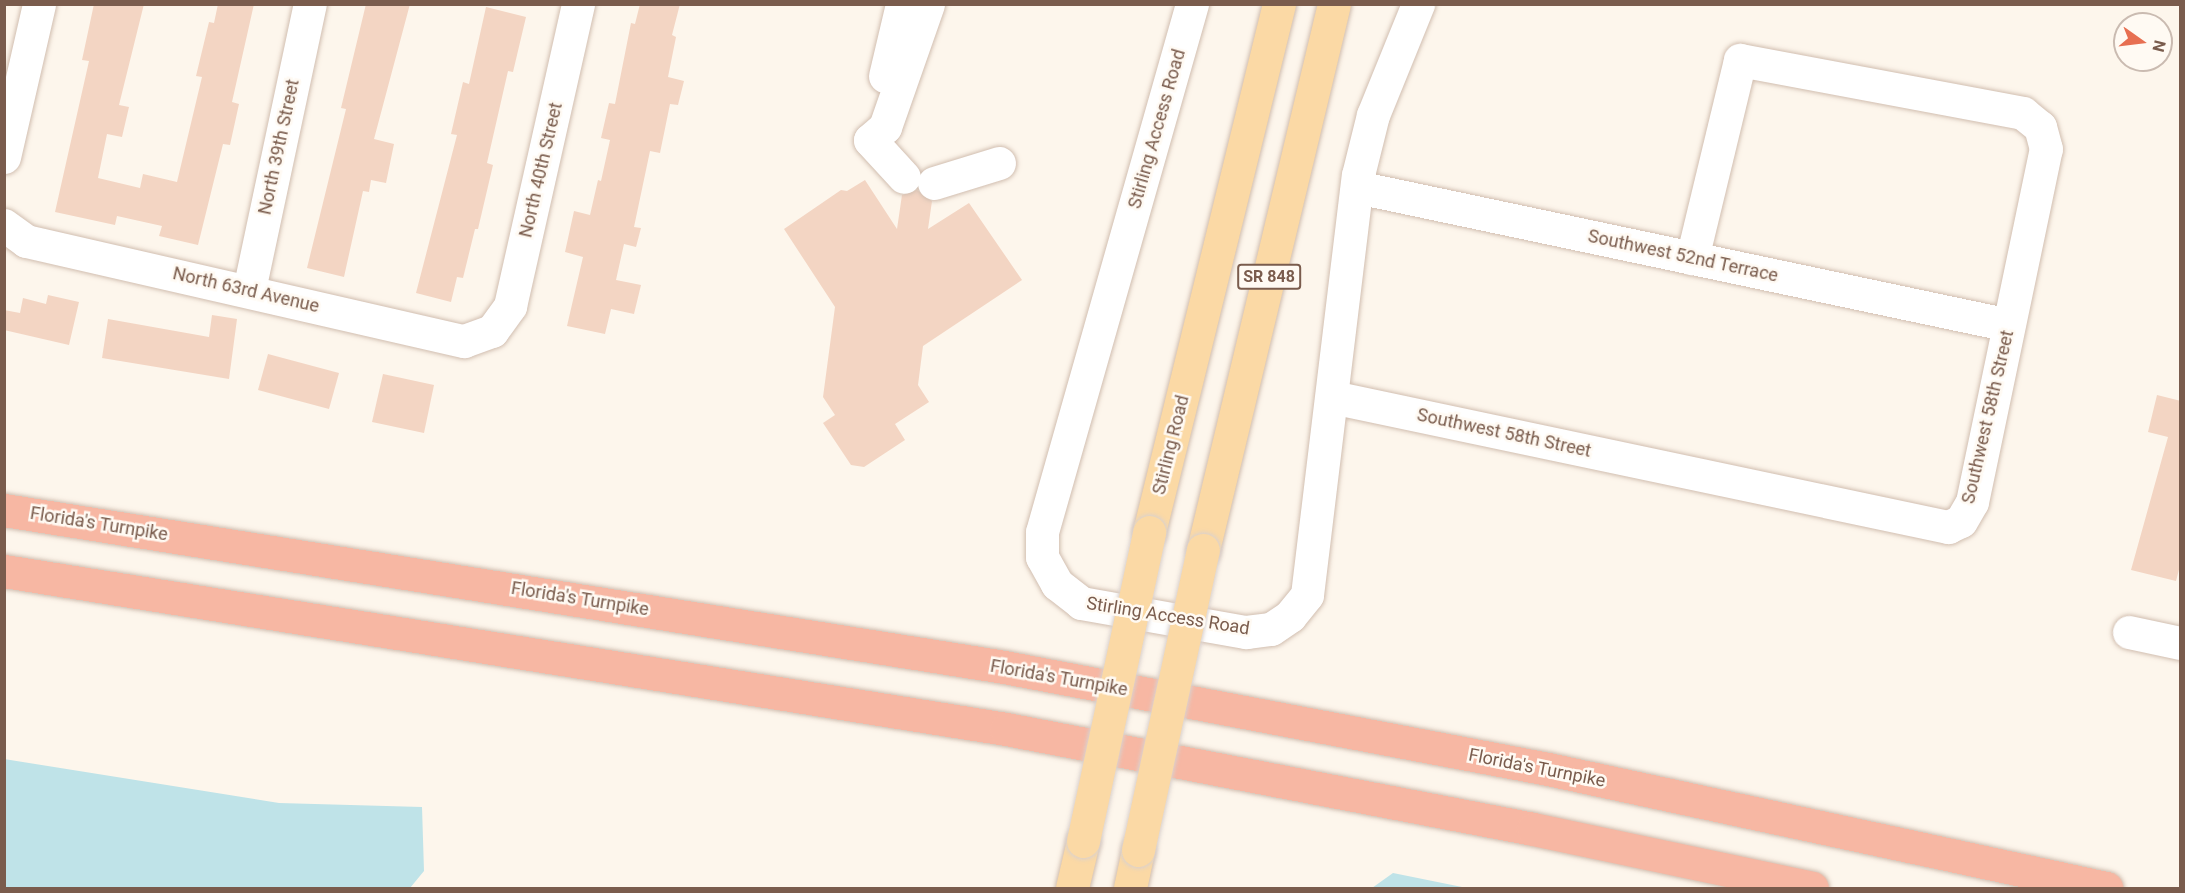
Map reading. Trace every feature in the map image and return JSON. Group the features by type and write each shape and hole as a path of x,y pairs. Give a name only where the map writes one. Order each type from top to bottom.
{"highway":[{"name":"Florida's Turnpike","path":"4,510 1004,667 1548,769 2106,888"},
{"path":"4,572 1006,729 1533,829 1812,888"}],"main road":[{"name":"Stirling Road","path":"1072,888 1149,532 1280,4"},
{"name":"SR 848","path":"1130,888 1203,550 1334,4"}],"street":[{"path":"4,157 39,4"},
{"name":"North 39th Street","path":"249,290 310,4"},
{"name":"North 40th Street","path":"492,331 510,306 578,4"},
{"path":"870,140 902,4"},
{"path":"870,140 885,127 928,4"},
{"name":"Stirling Access Road","path":"1192,4 1042,532 1042,557 1057,584 1081,603 1246,632 1271,628 1290,616 1307,595 1312,575 1357,187 1373,115 1418,4"},
{"name":"Southwest 58th Street","path":"1332,397 1948,527 1961,521 1972,502 2046,149 2040,127 2023,113 1740,60 1692,258"},
{"path":"870,140 919,180 999,163"},
{"name":"Southwest 52nd Terrace","path":"1357,187 2009,325"},
{"name":"North 63rd Avenue","path":"4,225 26,241 249,290 464,341 492,331"},
{"path":"2129,632 2181,643"}],"water":[{"path":"4,759 279,803 422,807 424,871 410,888 5,888"},
{"path":"1393,873 1467,888 1372,888"}],"building":[{"path":"94,4 144,4 119,105 129,107 122,137 107,134 98,178 140,188 143,174 177,182 202,77 196,76 209,22 214,23 218,4 254,4 232,102 239,104 230,145 223,144 198,245 159,236 162,226 117,216 115,225 55,212 89,61 82,60"},
{"path":"366,4 410,4 374,139 394,144 386,183 371,180 369,192 363,191 344,277 307,268 346,109 341,108"},
{"path":"640,4 680,4 672,35 676,37 668,77 684,81 678,105 670,104 660,153 650,151 634,227 641,228 636,247 624,244 616,280 641,285 634,314 611,309 605,334 567,326 583,257 565,252 574,211 590,215 598,180 601,181 610,140 601,138 609,103 615,104 631,23 635,24"},
{"path":"486,7 526,17 513,72 508,71 487,163 493,165 478,229 475,229 463,278 457,277 451,302 416,293 457,135 451,134 463,82 469,84"},
{"path":"865,180 897,229 902,195 917,190 932,201 928,229 969,203 1022,280 923,346 918,385 929,402 895,424 905,440 864,467 851,465 823,423 835,415 823,397 835,307 784,229 841,190 847,191"},
{"path":"48,295 79,302 69,345 4,330 4,310 20,313 23,298 46,304"},
{"path":"212,315 237,319 229,379 102,358 108,319 209,337"},
{"path":"268,354 339,373 329,409 258,390"},
{"path":"383,374 434,385 424,433 372,422"},
{"path":"2157,395 2181,401 2181,562 2176,581 2131,570 2168,437 2148,432"}]}
